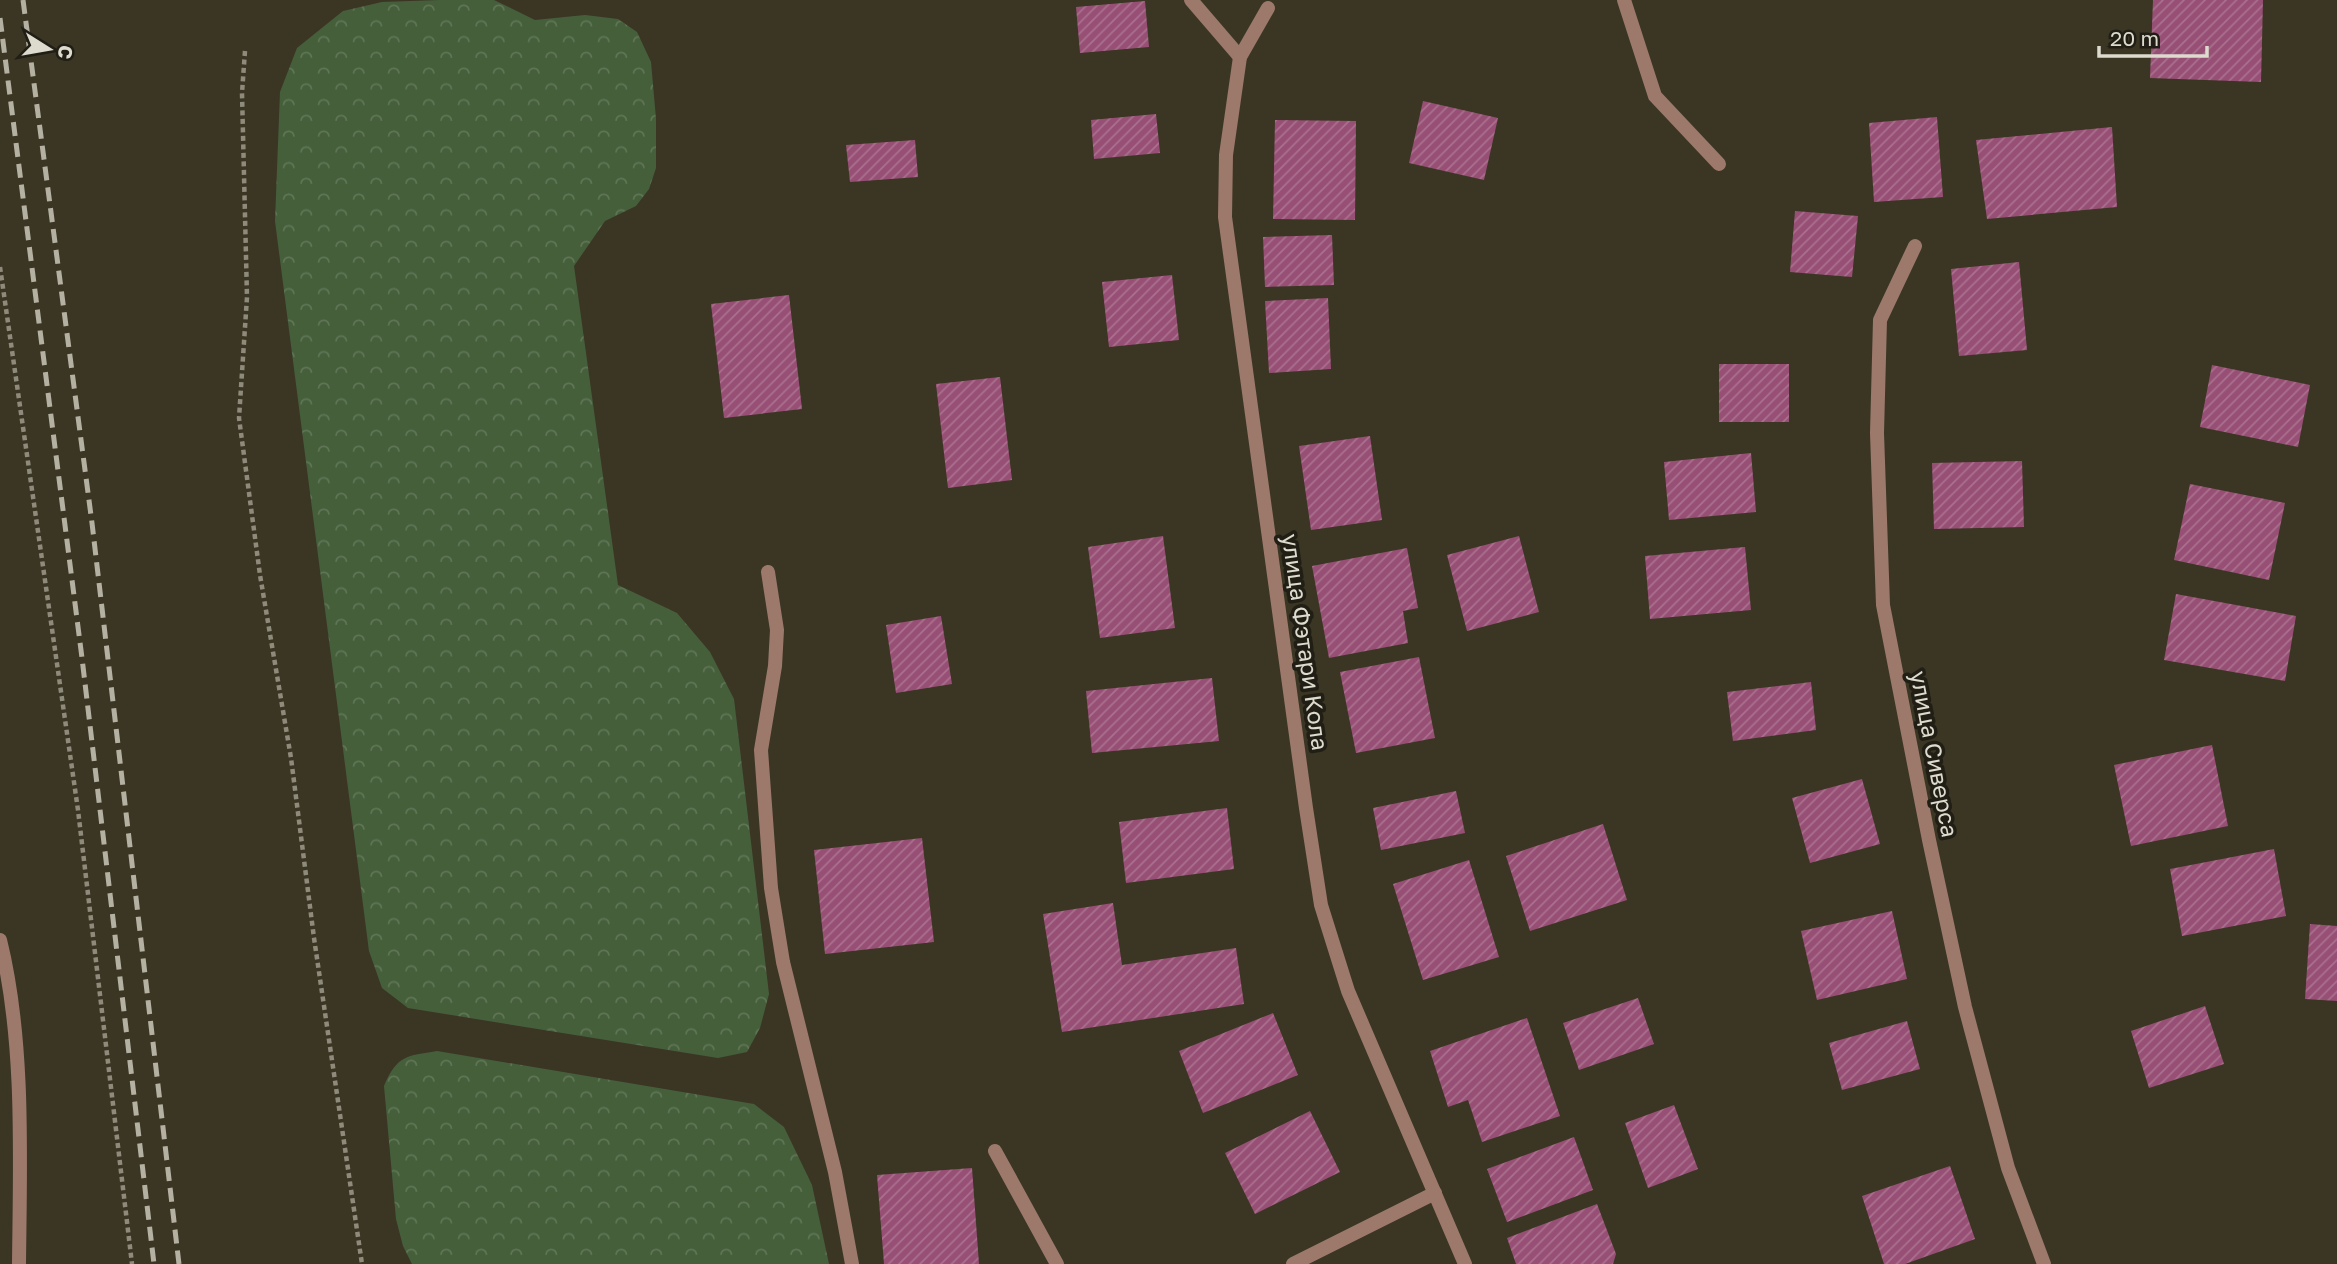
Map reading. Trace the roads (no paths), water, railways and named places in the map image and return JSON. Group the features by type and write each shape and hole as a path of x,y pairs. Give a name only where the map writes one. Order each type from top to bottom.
{"street":[{"path":"1191,0 1240,57"},
{"path":"1623,0 1656,96 1719,164"},
{"name":"улица Фэтари Кола","path":"1271,4 1240,57 1226,155 1225,217 1306,808 1321,905 1348,990 1465,1264"},
{"name":"улица Сиверса","path":"1916,246 1880,320 1877,433 1883,605 1965,1007 2008,1168 2044,1264"},
{"path":"768,572 776,630 775,666 761,750 771,888 783,962 835,1172 852,1264"},
{"path":"0,940 6,966 15,1044 21,1148 19,1264"},
{"path":"995,1151 1057,1264"},
{"path":"1293,1264 1435,1192"}],"railway":[{"path":"23,0 92,523 179,1264"},
{"path":"0,18 82,658 154,1264"}]}
